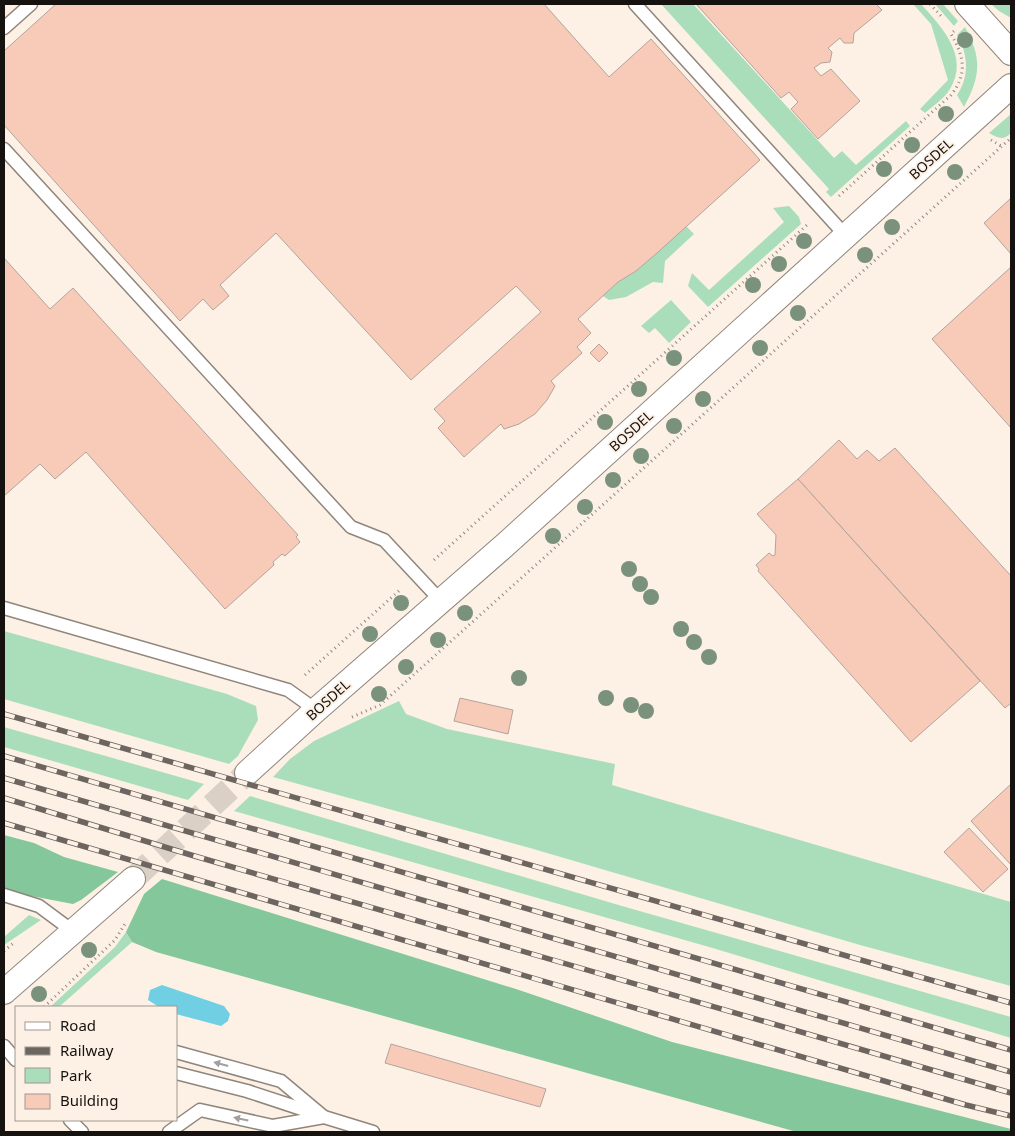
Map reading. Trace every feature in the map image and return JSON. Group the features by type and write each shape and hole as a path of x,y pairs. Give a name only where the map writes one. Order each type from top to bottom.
{"street":[{"path":"966,4 1011,53"},
{"name":"BOSDEL","path":"248,773 316,710 505,545 1011,86"},
{"path":"4,992 133,878"}],"lane":[{"path":"4,28 31,4"},
{"path":"635,4 846,236"},
{"path":"4,149 351,527 384,540 441,601"},
{"path":"4,608 288,690 316,710"},
{"path":"4,895 39,906 74,932"},
{"path":"4,1046 15,1059"},
{"path":"178,1053 281,1081 324,1117"},
{"path":"178,1074 247,1091 373,1132"},
{"path":"169,1132 200,1110 273,1126 324,1117"},
{"path":"71,1121 82,1132"}],"path":[{"path":"288,690 951,95 959,85 963,68 960,49 952,34 957,29"},
{"path":"356,716 380,705 1011,138"},
{"path":"45,1006 115,940 122,931"}],"green space":[{"path":"661,4 693,4 834,158 842,151 856,165 906,121 910,126 831,197 826,192 829,189"},
{"path":"913,4 921,4 945,33 951,43 957,65 955,77 948,92 925,113 920,109 948,80 931,24"},
{"path":"935,4 943,4 958,21 954,26"},
{"path":"991,4 1011,4 1011,18 999,11"},
{"path":"965,27 971,38 977,58 977,67 974,86 964,107 957,95 964,80 966,65 961,42 957,35"},
{"path":"1011,114 1011,133 1008,136 1000,138 989,133"},
{"path":"789,206 799,217 801,224 708,307 688,286 692,273 709,290 784,222 773,208"},
{"path":"686,226 694,234 665,261 663,283 653,282 626,297 609,300 603,296 618,282 636,271"},
{"path":"671,300 691,322 669,343 655,328 649,333 641,326"},
{"path":"4,631 227,694 256,706 258,720 238,756 229,764 4,699"},
{"path":"399,701 406,714 447,729 615,764 612,785 1011,902 1011,986 860,945 530,848 273,777 290,759 314,741"},
{"path":"4,727 204,784 188,800 4,747"},
{"path":"250,796 622,906 1011,1017 1011,1038 716,949 234,811"},
{"path":"4,835 34,843 64,857 118,872 73,904 4,889"},
{"path":"162,879 519,990 672,1042 1011,1129 1011,1132 797,1132 156,952 132,942 126,932 144,894"},
{"path":"29,915 41,920 4,945 4,937"},
{"path":"126,932 132,942 60,1006 51,1006 115,947"}],"water":[{"path":"162,985 224,1006 230,1014 228,1021 221,1026 178,1015 178,1006 157,1006 148,1000 150,990"}],"building":[{"path":"56,4 544,4 609,77 651,39 760,160 657,253 636,271 618,282 578,319 591,333 577,347 582,353 551,381 555,386 547,400 535,414 519,424 504,429 501,424 464,457 438,428 445,421 434,409 541,312 516,286 411,380 276,233 220,285 229,296 213,310 203,299 180,321 4,125 4,51"},
{"path":"696,4 876,4 882,10 854,33 853,43 844,43 840,38 828,48 832,52 830,62 821,63 814,68 821,76 831,69 860,101 818,139 791,109 798,102 789,92 781,98"},
{"path":"1011,198 1011,254 984,223"},
{"path":"4,258 50,309 73,288 298,535 296,537 300,542 285,556 282,554 273,562 274,565 225,609 86,452 55,479 40,464 4,496"},
{"path":"1011,267 1011,428 932,339"},
{"path":"599,344 608,353 599,362 590,353"},
{"path":"839,440 857,459 867,450 879,461 895,448 1011,576 1011,703 1005,708 798,479"},
{"path":"798,479 980,681 911,742 758,571 759,569 756,565 769,553 773,556 775,555 776,535 757,514"},
{"path":"460,698 513,710 508,734 454,721"},
{"path":"1011,784 1011,865 971,821"},
{"path":"969,828 1008,869 983,892 944,852"},
{"path":"391,1044 546,1089 540,1107 385,1063"}],"tunnel":[{"path":"133,879 247,773"}],"railway":[{"path":"4,714 1011,1003"},
{"path":"4,756 1011,1050"},
{"path":"4,778 1011,1072"},
{"path":"4,798 191,855 1011,1093"},
{"path":"4,823 966,1105 1011,1116"}]}
